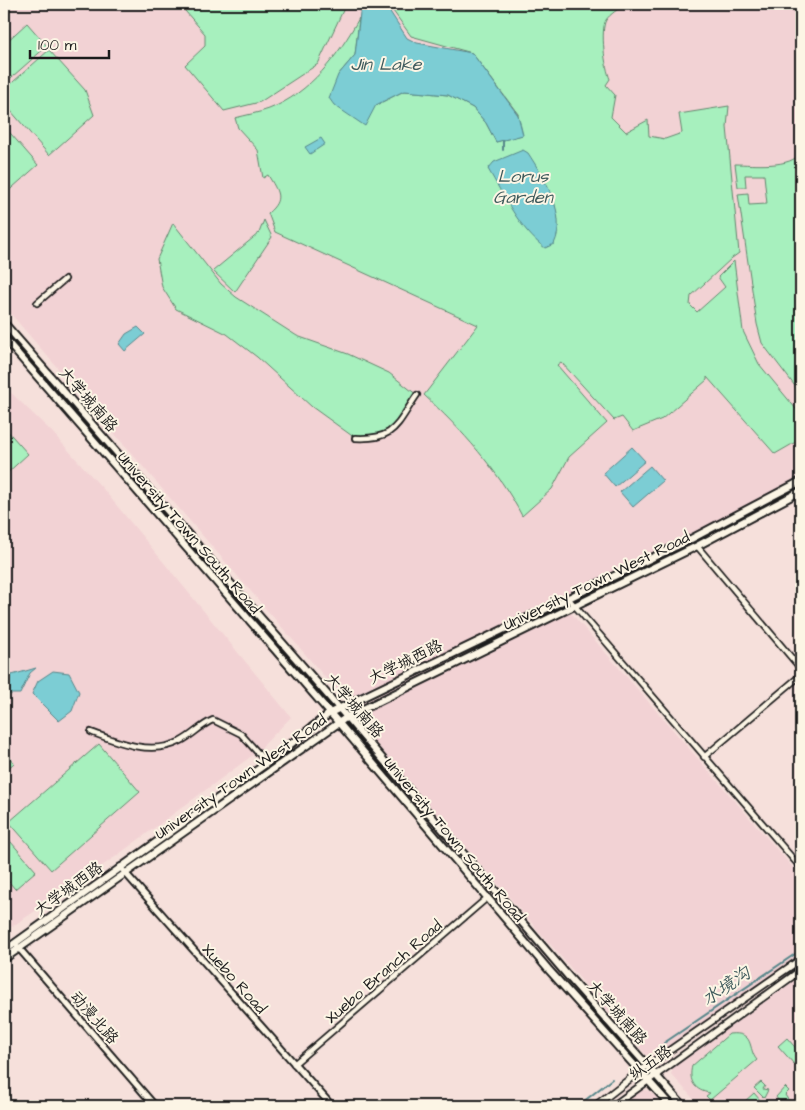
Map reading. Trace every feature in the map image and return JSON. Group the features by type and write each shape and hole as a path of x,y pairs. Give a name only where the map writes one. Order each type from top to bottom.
{"main road":[{"name":"大学城南路","path":"4,322 340,708 568,976 683,1106"},
{"name":"University Town South Road","path":"4,338 338,722 488,898 671,1106"},
{"name":"大学城西路","path":"4,951 17,947 120,867 266,763 330,713 691,539 801,481"},
{"name":"University Town West Road","path":"4,959 17,947 126,873 338,722 697,546 801,491"},
{"name":"纵五路","path":"595,1106 640,1071 801,959"},
{"name":"纵五路","path":"613,1106 801,970"}],"street":[{"path":"37,303 65,278"},
{"path":"355,438 373,439 388,434 416,395"},
{"path":"697,546 801,669"},
{"path":"568,598 801,868"},
{"path":"704,757 801,674"},
{"path":"91,732 130,746 167,747 183,740 203,724 213,720 241,734 266,763"},
{"name":"Xuebo Road","path":"120,867 332,1106"},
{"name":"Xuebo Branch Road","path":"294,1064 488,898"},
{"name":"动漫北路","path":"17,947 155,1106"}],"shaded area":[{"path":"4,4 801,4 801,477 780,490 558,598 801,877 801,954 654,1057 647,1056 366,732 366,716 351,698 337,691 4,306"},
{"path":"4,386 52,432 104,490 291,717 257,752 115,857 4,932"},
{"path":"801,976 801,1106 700,1106 671,1074 674,1067"},
{"path":"640,1089 650,1091 664,1106 617,1106"}],"green space":[{"path":"179,4 346,4 318,64 260,102 224,111 185,65 205,46 205,34"},
{"path":"388,4 624,4 606,20 603,40 610,79 606,85 615,95 611,117 626,132 648,120 649,136 665,139 682,133 679,114 729,106 727,127 739,253 691,296 690,305 697,312 725,287 718,277 734,261 743,331 759,364 801,415 801,439 775,454 707,377 707,380 662,419 633,431 622,417 614,420 561,362 557,365 607,423 569,457 552,489 522,516 491,467 452,422 424,395 478,325 275,232 268,213 276,204 278,199 277,191 268,175 263,178 258,150 238,128 235,118 269,109 298,93 333,59 359,18 355,55 338,75 376,105 404,91 448,95 473,108 486,123 496,142 522,135 518,114 472,53 411,36","holes":["488,169 553,196 558,221"]},
{"path":"27,23 47,46 4,84 4,44"},
{"path":"49,50 85,90 94,115 49,155 4,103 4,90"},
{"path":"4,126 38,165 4,195"},
{"path":"801,152 801,394 762,343 757,324 738,194 748,193 749,205 767,204 764,175 745,175 746,187 738,187 735,164 761,165 781,163 789,161"},
{"path":"264,220 272,237 235,292 213,271 259,233"},
{"path":"173,223 221,284 236,297 297,336 348,354 389,373 417,395 388,435 355,438 312,407 257,357 227,334 176,309 162,287 157,259"},
{"path":"4,427 28,454 5,475 4,473"},
{"path":"99,744 140,792 51,870 9,822"},
{"path":"4,751 14,763 4,772"},
{"path":"4,834 36,871 15,889 4,876"},
{"path":"729,1034 743,1035 747,1038 757,1060 710,1100 706,1096 710,1093 697,1088 692,1081 692,1066"},
{"path":"787,1038 801,1054 801,1058 794,1064 778,1046"},
{"path":"761,1082 765,1086 763,1089 768,1090 764,1098 754,1088"},
{"path":"785,1087 789,1091 785,1095 789,1101 780,1103 776,1097"},
{"path":"754,1093 760,1100 753,1106 747,1106 744,1102"}],"water":[{"name":"Jin Lake","path":"361,4 385,4 407,38 417,43 472,53 518,115 523,135 496,142 486,123 473,108 448,95 404,91 376,105 365,126 334,105 329,98 338,75 355,55"},
{"path":"321,138 325,144 310,154 305,147"},
{"name":"Lorus Garden","path":"523,150 528,153 541,174 556,209 558,233 554,244 545,248 536,241 520,222 488,169 494,162"},
{"path":"138,327 145,334 125,351 119,344 126,334"},
{"path":"632,447 645,461 615,487 603,473"},
{"path":"650,466 663,481 633,507 620,492"},
{"path":"36,668 30,673 20,694 4,694 5,674 12,675"},
{"path":"53,671 69,673 79,692 72,711 59,721 32,694 38,681"}],"waterway":[{"path":"503,140 503,150"},
{"name":"水境沟","path":"664,1043 801,950"},
{"name":"水境沟","path":"578,1106 612,1079"}]}
